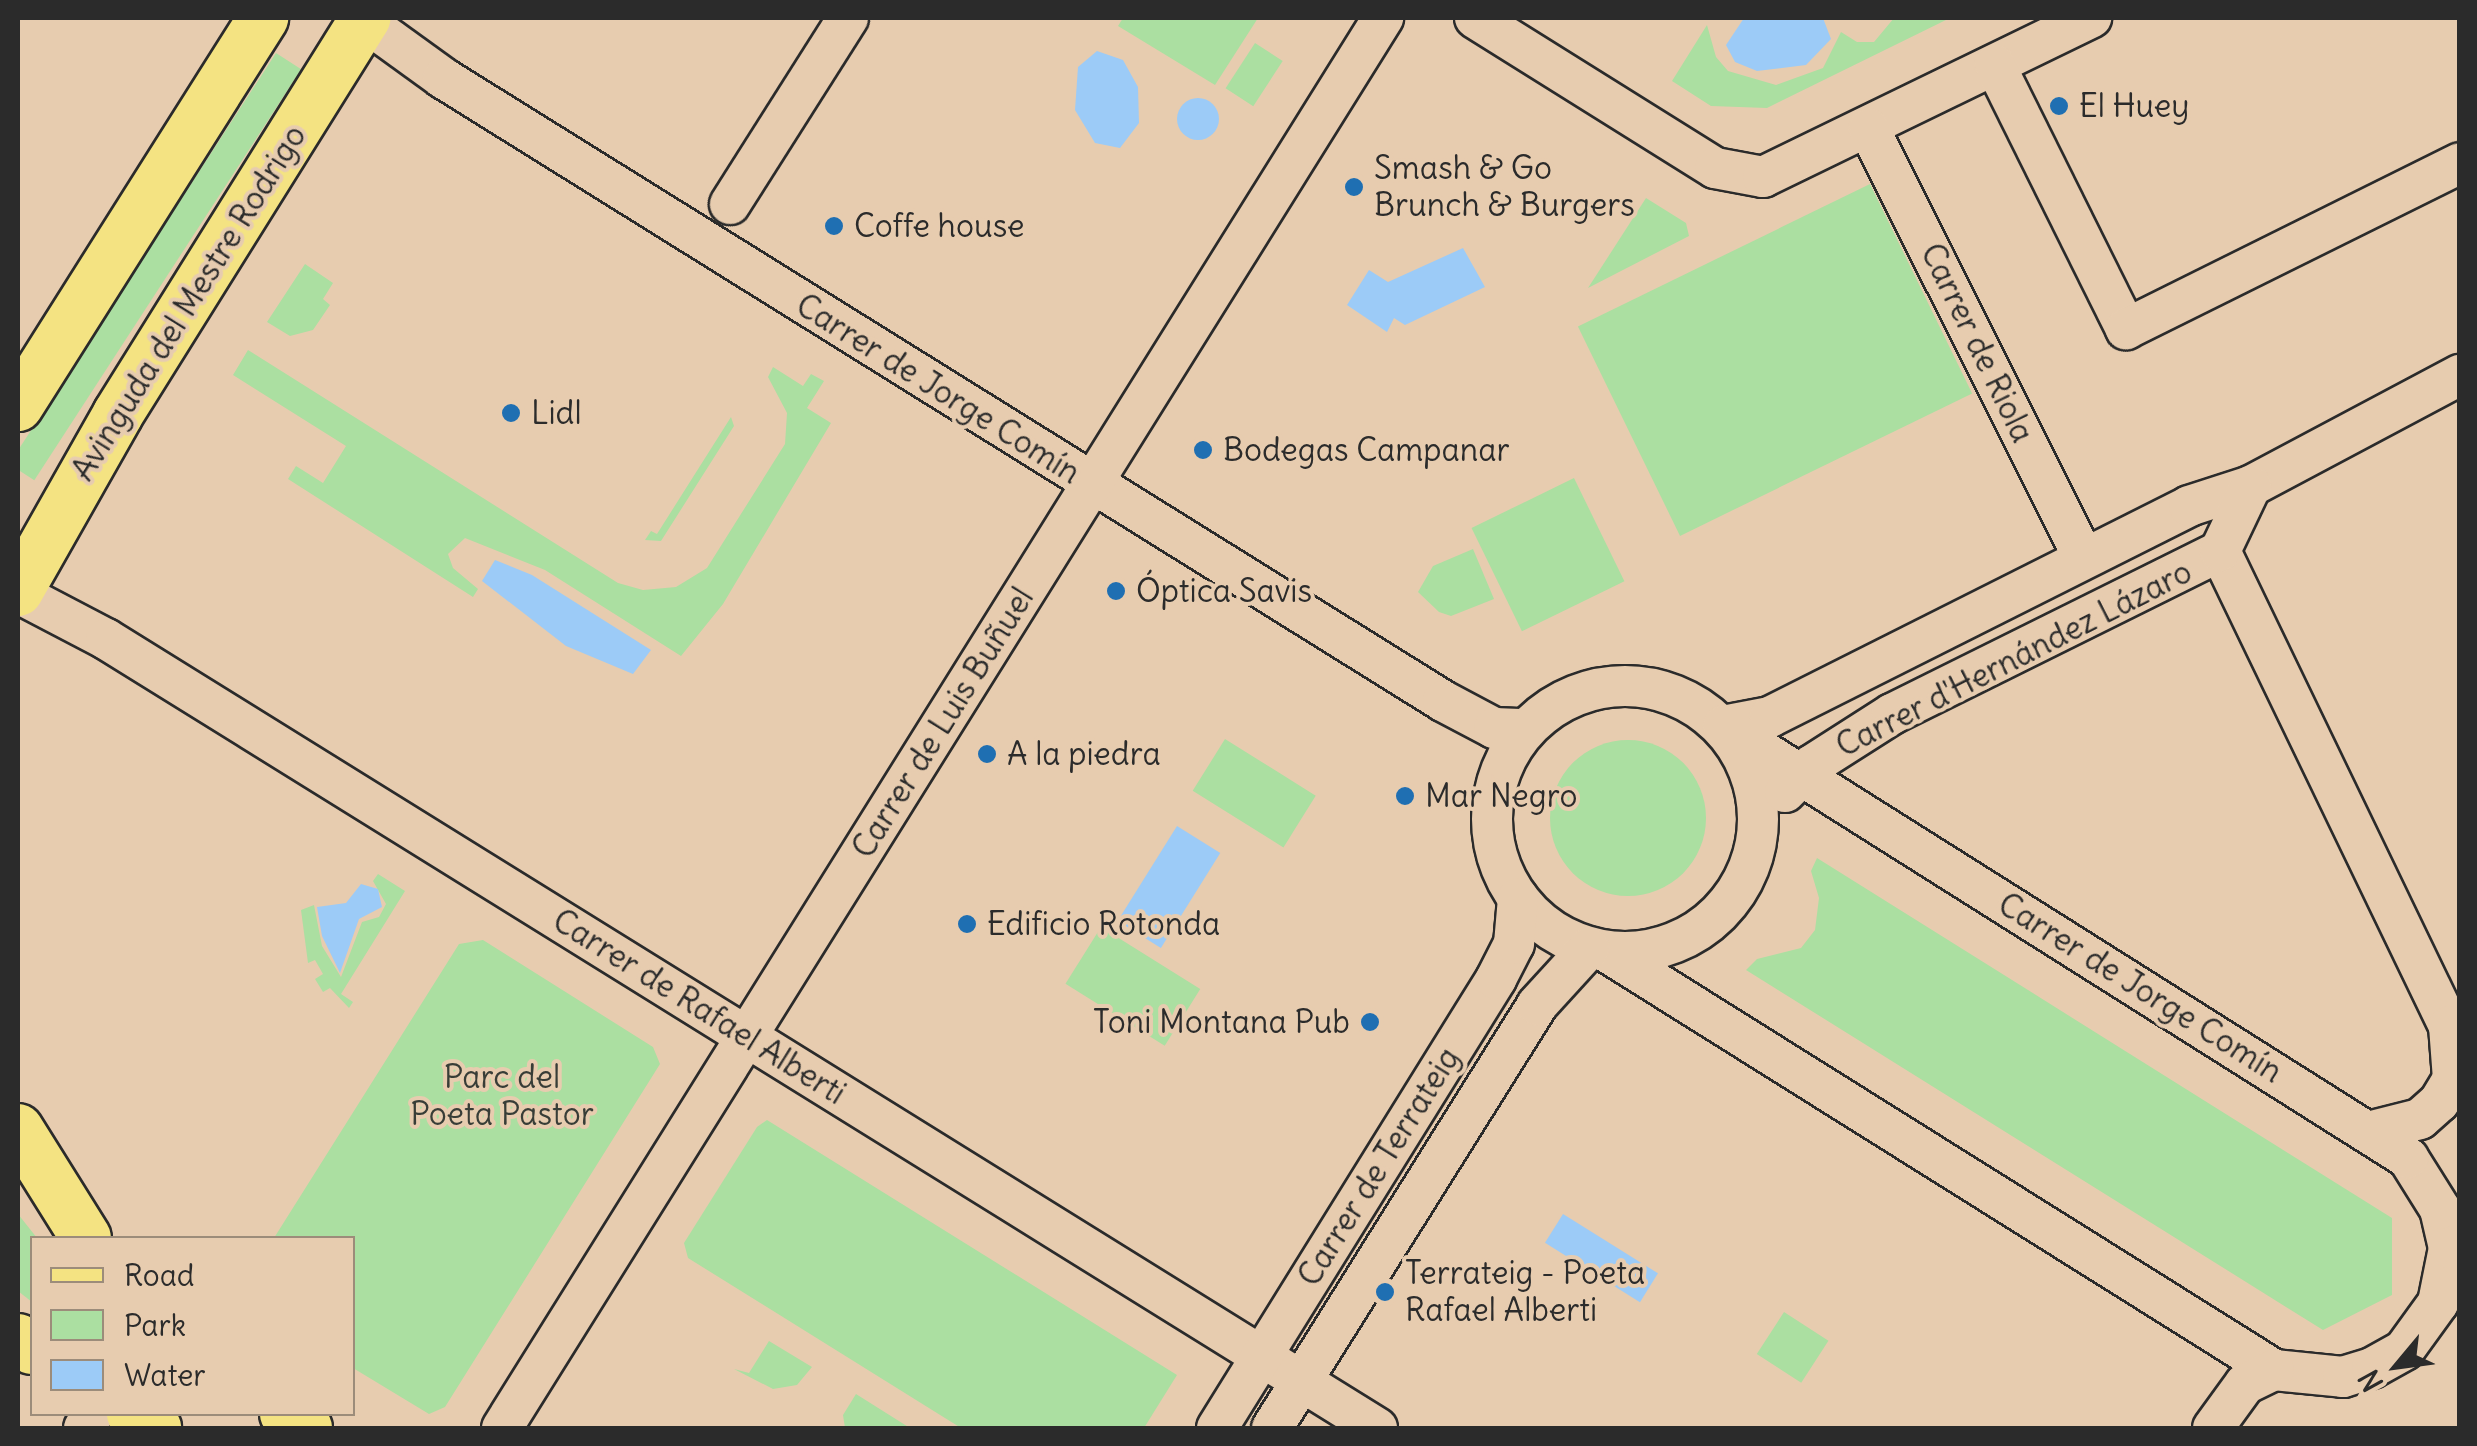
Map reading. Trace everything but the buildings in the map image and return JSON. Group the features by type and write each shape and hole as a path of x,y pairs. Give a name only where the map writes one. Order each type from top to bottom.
{"main road":[{"path":"18,406 263,18"},
{"name":"Avinguda del Mestre Rodrigo","path":"18,592 118,414 364,19"},
{"path":"18,1129 85,1236"}],"street":[{"path":"730,204 848,18"},
{"name":"Carrer de Luis Buñuel","path":"502,1428 1383,18"},
{"path":"1475,18 1736,176 1784,172 2091,18"},
{"name":"Carrer de Jorge Comín","path":"364,19 443,78 1480,723 1526,729"},
{"path":"1995,65 2126,329 2460,163"},
{"name":"Carrer de Riola","path":"1869,128 2084,558"},
{"name":"Carrer d'Hernández Lázaro","path":"1724,726 1770,717 2189,506 2252,486 2460,375"},
{"name":"Carrer d'Hernández Lázaro","path":"1759,821 1802,775 1892,714 2220,552 2252,486"},
{"path":"2220,552 2449,1026 2453,1079 2439,1102 2420,1118 2372,1131"},
{"name":"Carrer de Rafael Alberti","path":"18,592 122,649 1377,1428"},
{"path":"1604,686 1652,688 1692,702 1724,726 1754,782 1759,821 1754,856 1736,895 1708,925 1671,945 1598,950 1539,922 1518,898 1496,853 1492,808 1499,774 1526,729 1564,700 1604,686"},
{"name":"Carrer de Jorge Comín","path":"1598,950 2274,1370 2343,1377 2372,1368 2445,1328 2449,1248 2440,1208 2424,1175 2372,1131 1724,726"},
{"name":"Carrer de Terrateig","path":"1217,1428 1496,979 1517,933 1518,898"},
{"name":"Carrer de Terrateig","path":"1272,1428 1537,1005 1598,950"},
{"path":"2213,1428 2245,1384 2274,1370"}],"green space":[{"path":"1123,18 1258,18 1215,85 1118,26"},
{"path":"1894,18 1950,18 1767,108 1711,106 1672,81 1707,25 1716,57 1728,71 1776,85 1823,68 1841,32 1857,42 1874,42"},
{"path":"1255,43 1283,61 1253,106 1226,88"},
{"path":"276,53 301,69 34,480 18,470 18,450"},
{"path":"1870,184 1972,393 1680,536 1578,326"},
{"path":"1646,198 1686,223 1689,236 1588,288"},
{"path":"305,264 333,283 323,299 330,305 313,330 290,336 267,322"},
{"path":"248,350 618,583 643,590 676,587 707,568 785,444 787,413 768,377 773,367 803,386 811,374 824,381 807,408 831,423 723,604 681,656 545,570 465,538 448,554 453,568 478,589 473,597 288,479 296,466 323,483 346,446 233,375"},
{"path":"731,417 734,426 661,541 645,540 651,531 657,534"},
{"path":"1574,478 1624,581 1522,631 1472,528"},
{"path":"1473,549 1494,599 1451,616 1439,612 1418,592 1433,566"},
{"path":"1225,739 1316,796 1283,847 1193,791"},
{"path":"1628,740 1658,746 1683,763 1700,788 1706,818 1700,848 1683,873 1658,890 1628,896 1598,890 1573,873 1556,848 1550,818 1556,788 1573,763 1598,746"},
{"path":"1817,858 2392,1218 2392,1295 2323,1330 1746,970 1757,959 1801,948 1815,930 1819,898 1811,871"},
{"path":"378,874 405,891 341,994 353,1002 349,1008 330,988 323,992 315,979 323,974 315,960 308,963 301,910 314,905 322,946 341,977 362,922 379,917 386,904 373,881"},
{"path":"1101,927 1200,989 1165,1046 1065,984"},
{"name":"Parc del Poeta Pastor","path":"483,940 653,1047 660,1064 445,1407 429,1414 355,1369 355,1236 275,1236 459,944"},
{"path":"767,1120 1177,1375 1144,1428 961,1428 688,1258 684,1243 757,1127"},
{"path":"18,1214 35,1236 30,1236 30,1300 18,1291"},
{"path":"1784,1312 1828,1341 1801,1383 1757,1354"},
{"path":"769,1341 812,1367 797,1385 773,1389 734,1369 749,1373"},
{"path":"856,1394 910,1428 845,1428 843,1415"}],"water":[{"path":"1744,18 1823,18 1831,39 1806,65 1757,71 1735,62 1726,45"},
{"path":"1097,51 1123,60 1138,87 1139,123 1120,148 1095,143 1075,110 1078,67"},
{"path":"1198,98 1213,104 1219,119 1213,134 1198,140 1183,134 1177,119 1183,104"},
{"path":"1463,248 1485,287 1405,325 1394,318 1387,332 1347,305 1369,270 1388,282"},
{"path":"495,560 532,575 651,650 633,674 566,646 482,581"},
{"path":"1177,826 1220,853 1161,948 1118,921"},
{"path":"361,884 378,889 382,907 359,919 340,973 322,936 317,907 346,903"},
{"path":"1563,1214 1658,1273 1640,1302 1545,1243"}],"place":[{"name":"El Huey","path":"2059,106"},
{"name":"Smash & Go Brunch & Burgers","path":"1354,187"},
{"name":"Coffe house","path":"834,226"},
{"name":"Lidl","path":"511,413"},
{"name":"Bodegas Campanar","path":"1203,450"},
{"name":"Óptica Savis","path":"1116,591"},
{"name":"A la piedra","path":"987,754"},
{"name":"Mar Negro","path":"1405,796"},
{"name":"Edificio Rotonda","path":"967,924"},
{"name":"Toni Montana Pub","path":"1370,1022"},
{"name":"Terrateig - Poeta Rafael Alberti","path":"1385,1292"}]}
